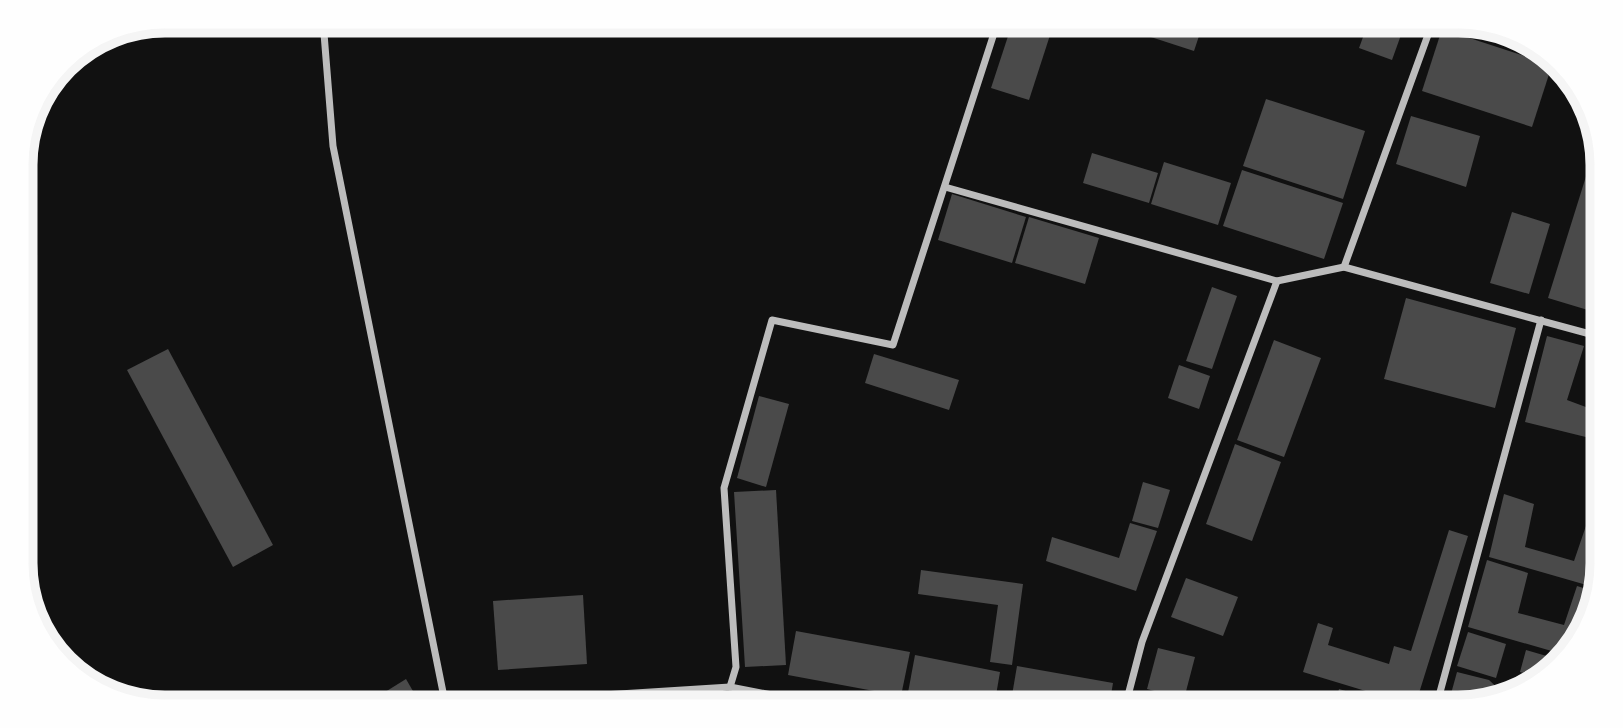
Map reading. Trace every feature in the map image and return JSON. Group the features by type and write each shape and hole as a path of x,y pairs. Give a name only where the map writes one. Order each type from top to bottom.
{"street":[{"path":"730,687 736,667 723,488 772,320 893,345 994,33"},
{"path":"1344,267 1429,33"},
{"path":"324,34 333,146 443,695"},
{"path":"945,187 1277,281 1344,267 1590,334"},
{"path":"1128,694 1142,642 1277,281"},
{"path":"1440,694 1541,320"},
{"path":"615,695 730,687 769,695"}],"building":[{"path":"1009,33 1051,33 1029,100 991,88"},
{"path":"1139,33 1200,33 1194,51"},
{"path":"1365,33 1402,33 1392,60 1359,48"},
{"path":"1441,33 1454,33 1536,60 1550,71 1532,127 1422,91"},
{"path":"1266,99 1365,131 1343,199 1243,166"},
{"path":"1411,116 1480,136 1466,187 1396,164"},
{"path":"1092,153 1158,173 1149,203 1083,183"},
{"path":"1164,162 1231,183 1218,225 1151,204"},
{"path":"1242,170 1343,203 1324,259 1223,226"},
{"path":"1588,170 1590,171 1590,311 1548,298"},
{"path":"952,194 1026,217 1012,263 938,240"},
{"path":"1512,212 1550,224 1529,294 1490,283"},
{"path":"1029,217 1099,238 1085,284 1015,263"},
{"path":"1212,287 1237,296 1212,369 1186,361"},
{"path":"1406,298 1516,328 1495,408 1384,379"},
{"path":"1547,336 1584,346 1567,400 1590,409 1590,438 1525,422"},
{"path":"1274,340 1321,358 1284,457 1237,440"},
{"path":"168,349 273,545 233,567 127,370"},
{"path":"874,354 959,380 949,410 865,383"},
{"path":"1179,365 1210,376 1199,409 1168,398"},
{"path":"759,396 789,404 766,487 737,478"},
{"path":"1235,444 1281,462 1252,541 1206,524"},
{"path":"1143,482 1170,490 1158,528 1132,521"},
{"path":"776,490 786,665 745,667 734,492"},
{"path":"1504,494 1534,504 1525,547 1574,561 1590,517 1588,585 1489,557"},
{"path":"1130,523 1157,531 1136,591 1046,561 1052,537 1119,558"},
{"path":"1449,530 1468,536 1419,694 1376,694 1303,672 1318,623 1333,628 1328,645 1389,664 1394,646 1411,651"},
{"path":"1487,560 1528,573 1518,613 1564,625 1577,586 1587,589 1572,629 1555,652 1468,627"},
{"path":"921,570 1023,584 1012,665 990,662 998,605 918,594"},
{"path":"1186,578 1238,597 1223,636 1171,617"},
{"path":"583,595 587,664 498,670 493,601"},
{"path":"796,631 910,652 901,694 788,675"},
{"path":"1468,632 1506,644 1496,678 1457,666"},
{"path":"1158,648 1195,657 1185,694 1166,694 1147,689"},
{"path":"1526,650 1550,657 1528,674 1520,672"},
{"path":"915,655 1000,672 996,694 908,694"},
{"path":"1017,666 1113,683 1111,694 1012,694"},
{"path":"1457,672 1489,680 1498,688 1483,692 1451,694"},
{"path":"406,679 415,695 381,695"},
{"path":"1339,689 1356,694 1338,694"}]}
